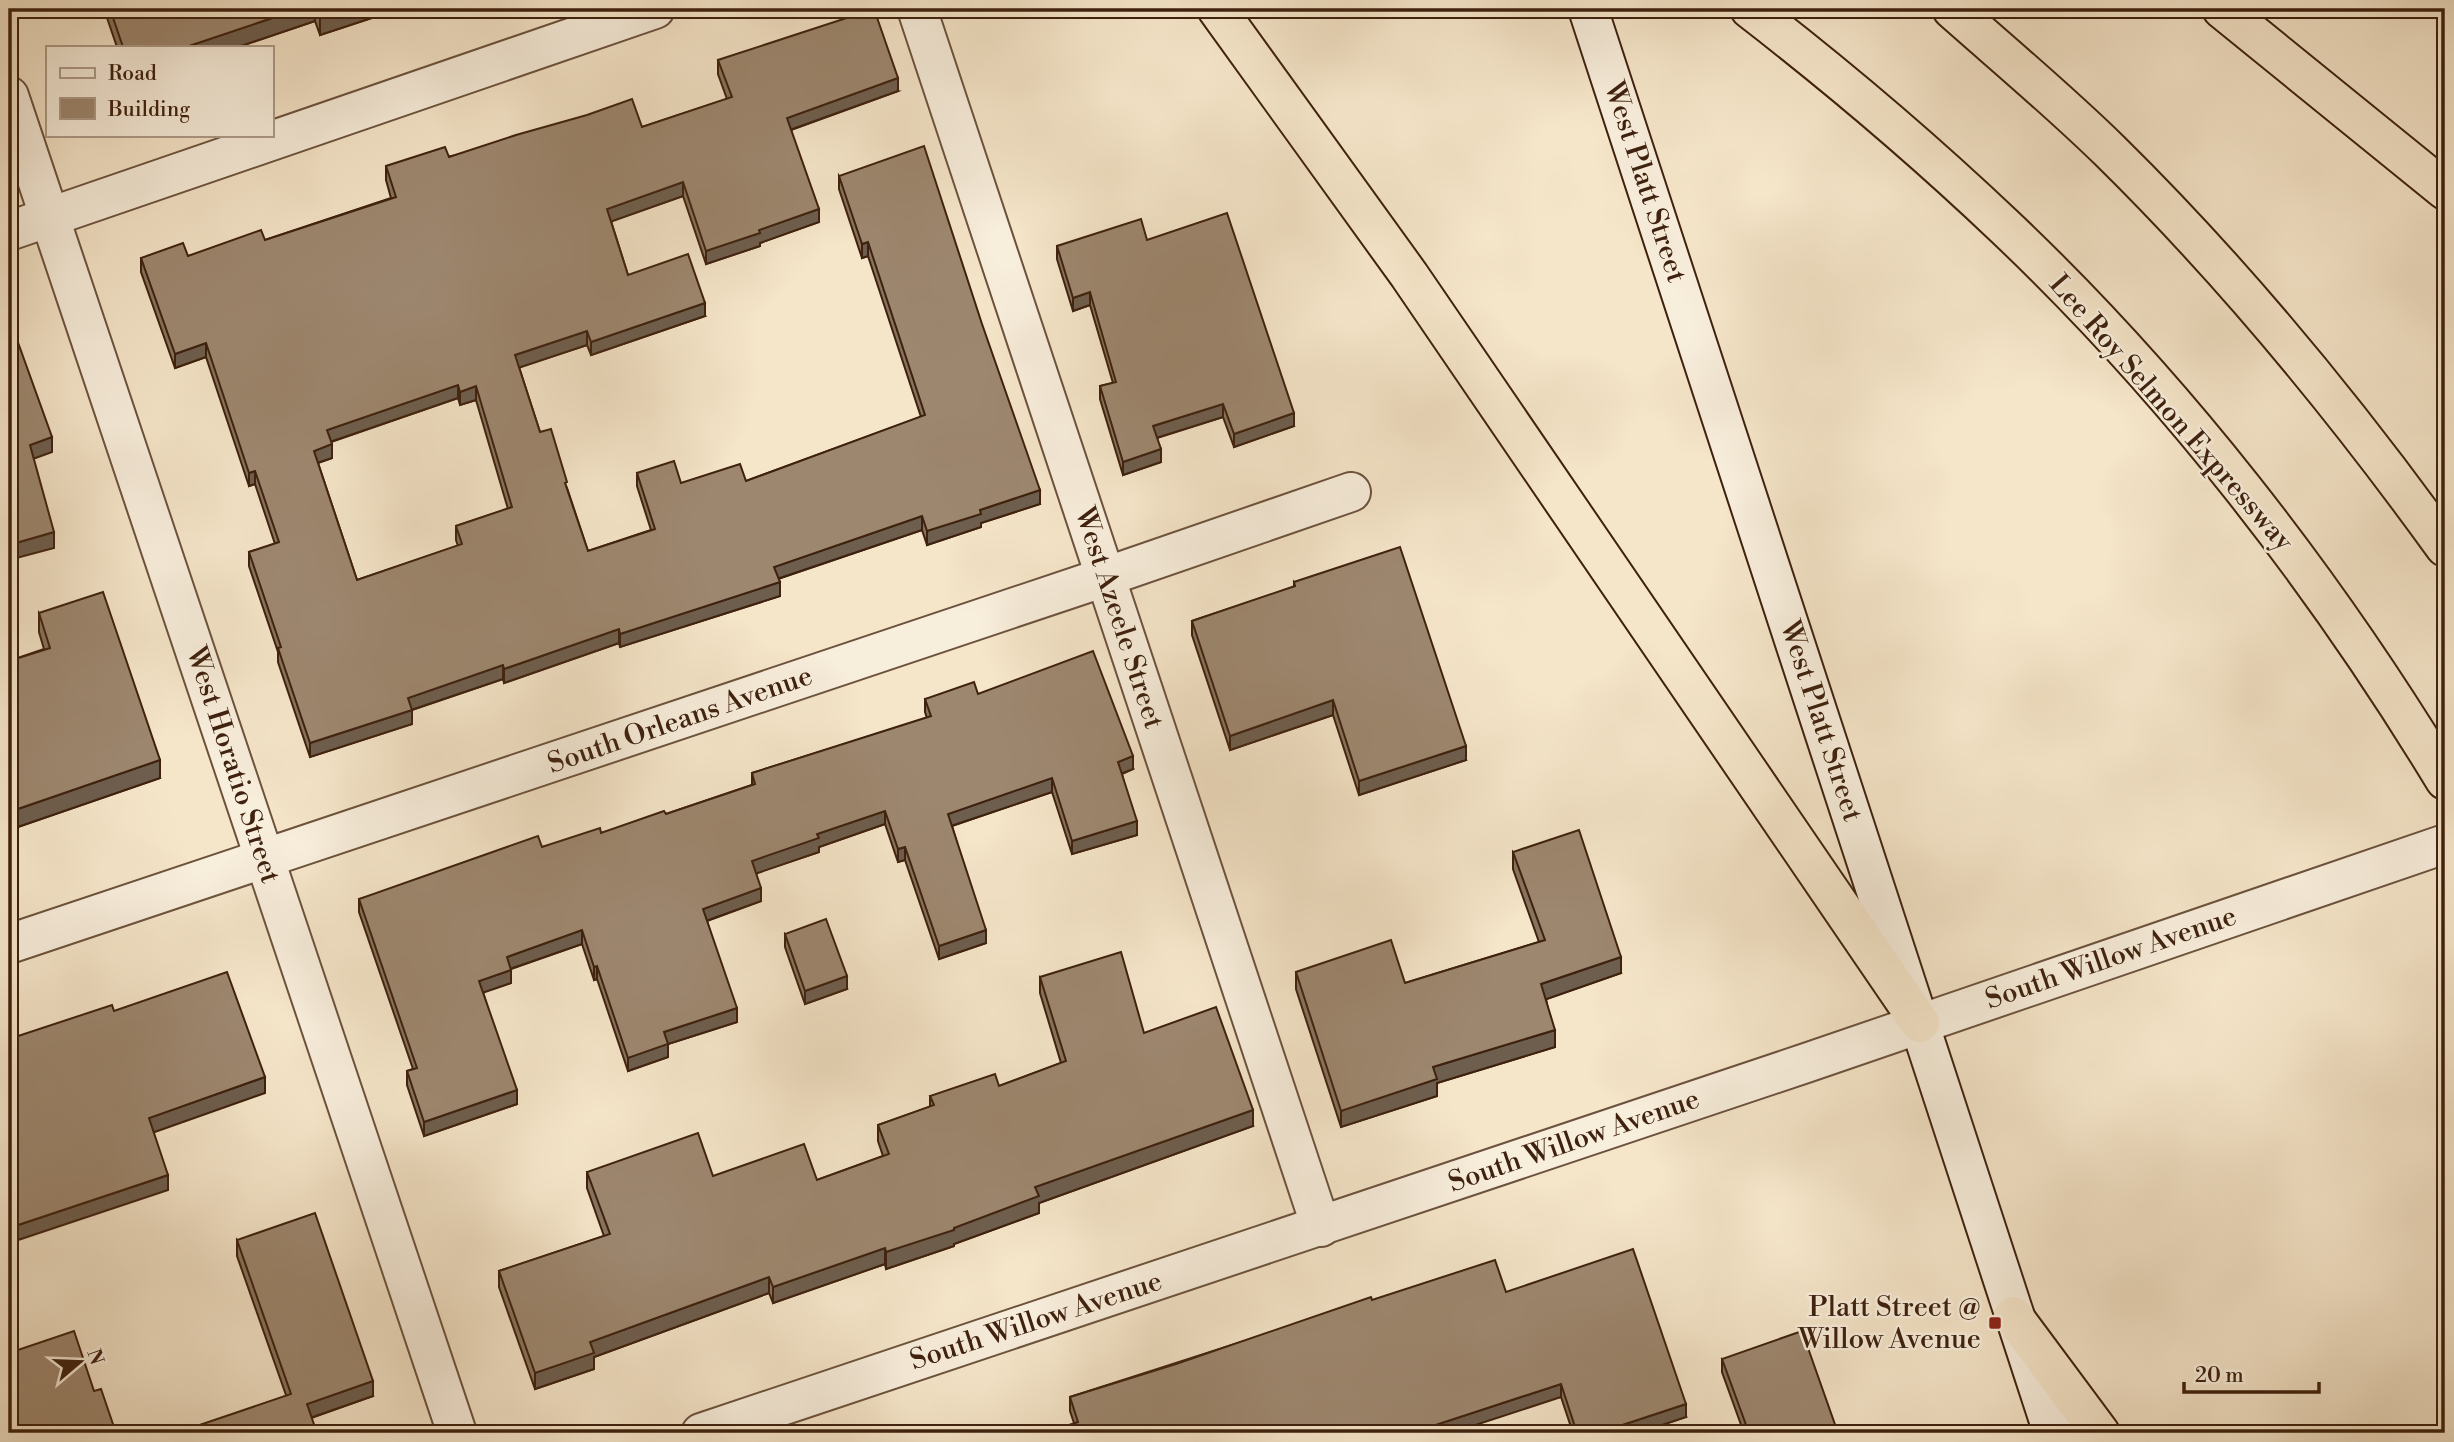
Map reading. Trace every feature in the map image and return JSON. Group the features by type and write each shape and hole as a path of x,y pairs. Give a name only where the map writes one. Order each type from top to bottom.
{"highway":[{"path":"1217,9 1409,275 1920,1023"},
{"name":"Lee Roy Selmon Expressway","path":"1750,9 1825,68 1926,155 2005,227 2115,340 2242,489 2302,566 2381,678 2445,780"},
{"path":"1952,9 2108,149 2212,257 2397,480 2445,547"},
{"path":"2222,9 2445,190"},
{"path":"2013,1316 2100,1433"}],"street":[{"path":"9,231 655,9"},
{"name":"West Azeele Street","path":"917,9 1321,1227"},
{"name":"West Platt Street","path":"1588,9 2053,1433"},
{"name":"West Horatio Street","path":"9,96 457,1433"},
{"name":"South Orleans Avenue","path":"9,944 1105,577 1350,492"},
{"name":"South Willow Avenue","path":"701,1433 1321,1227 2445,844"}],"building":[{"path":"110,9 299,9 189,46 123,46"},
{"path":"317,9 344,9 320,17"},
{"path":"874,9 898,78 787,118 819,209 706,251 683,182 607,209 628,275 688,254 705,303 591,342 587,331 515,355 540,432 551,429 567,482 565,483 588,551 655,529 637,473 674,461 681,483 740,464 746,481 925,415 868,242 862,244 839,176 924,146 1040,490 980,510 981,514 927,531 922,516 774,567 780,582 620,634 619,629 504,669 503,665 408,698 412,710 310,743 249,552 279,542 255,471 249,473 206,343 175,354 141,258 183,243 188,256 261,230 265,240 396,197 386,166 445,147 449,157 632,99 642,127 732,97 718,60","holes":["458,385 460,392 476,386 512,507 456,526 462,544 357,580 314,451 332,444 327,430"]},
{"path":"1227,213 1294,413 1234,434 1223,404 1153,426 1161,449 1123,462 1100,386 1116,382 1090,292 1073,298 1057,246 1141,219 1147,240"},
{"path":"11,323 52,437 30,445 54,532 9,545 9,324"},
{"path":"1400,547 1466,746 1359,781 1333,700 1230,736 1192,621 1295,586 1294,582"},
{"path":"103,592 160,760 9,812 9,661 50,648 39,613"},
{"path":"1093,651 1133,756 1118,762 1137,821 1072,841 1052,778 948,814 986,930 939,946 905,847 898,849 885,811 817,834 819,838 752,861 761,888 703,909 737,1008 664,1032 668,1044 628,1058 582,930 507,957 511,970 479,981 517,1090 424,1122 407,1071 417,1068 359,899 538,836 542,847 600,828 601,833 755,784 752,773 931,716 925,699 974,682 978,694"},
{"path":"1579,830 1621,957 1541,984 1555,1030 1433,1067 1437,1079 1341,1111 1296,972 1391,940 1405,983 1545,940 1513,852"},
{"path":"826,919 847,976 805,991 785,934"},
{"path":"1121,952 1144,1033 1216,1007 1253,1110 1035,1187 1039,1196 954,1230 886,1252 885,1248 773,1287 769,1277 590,1342 594,1353 535,1373 499,1271 610,1234 587,1172 698,1133 713,1176 804,1144 817,1180 889,1154 878,1125 934,1105 930,1096 995,1074 999,1086 1066,1061 1040,977"},
{"path":"227,972 265,1077 149,1118 168,1175 9,1228 9,1039 112,1005 114,1011"},
{"path":"315,1213 373,1381 307,1404 317,1433 176,1433 291,1394 237,1240"},
{"path":"1633,1249 1686,1404 1598,1433 1577,1433 1561,1384 1417,1431 1418,1433 1045,1433 1078,1422 1070,1397 1176,1364 1371,1297 1372,1300 1495,1260 1506,1292"},
{"path":"74,1331 94,1391 101,1389 116,1433 9,1433 9,1353"},
{"path":"1802,1331 1838,1433 1749,1433 1722,1359"}],"place":[{"name":"Platt Street @ Willow Avenue","path":"1995,1323"}]}
